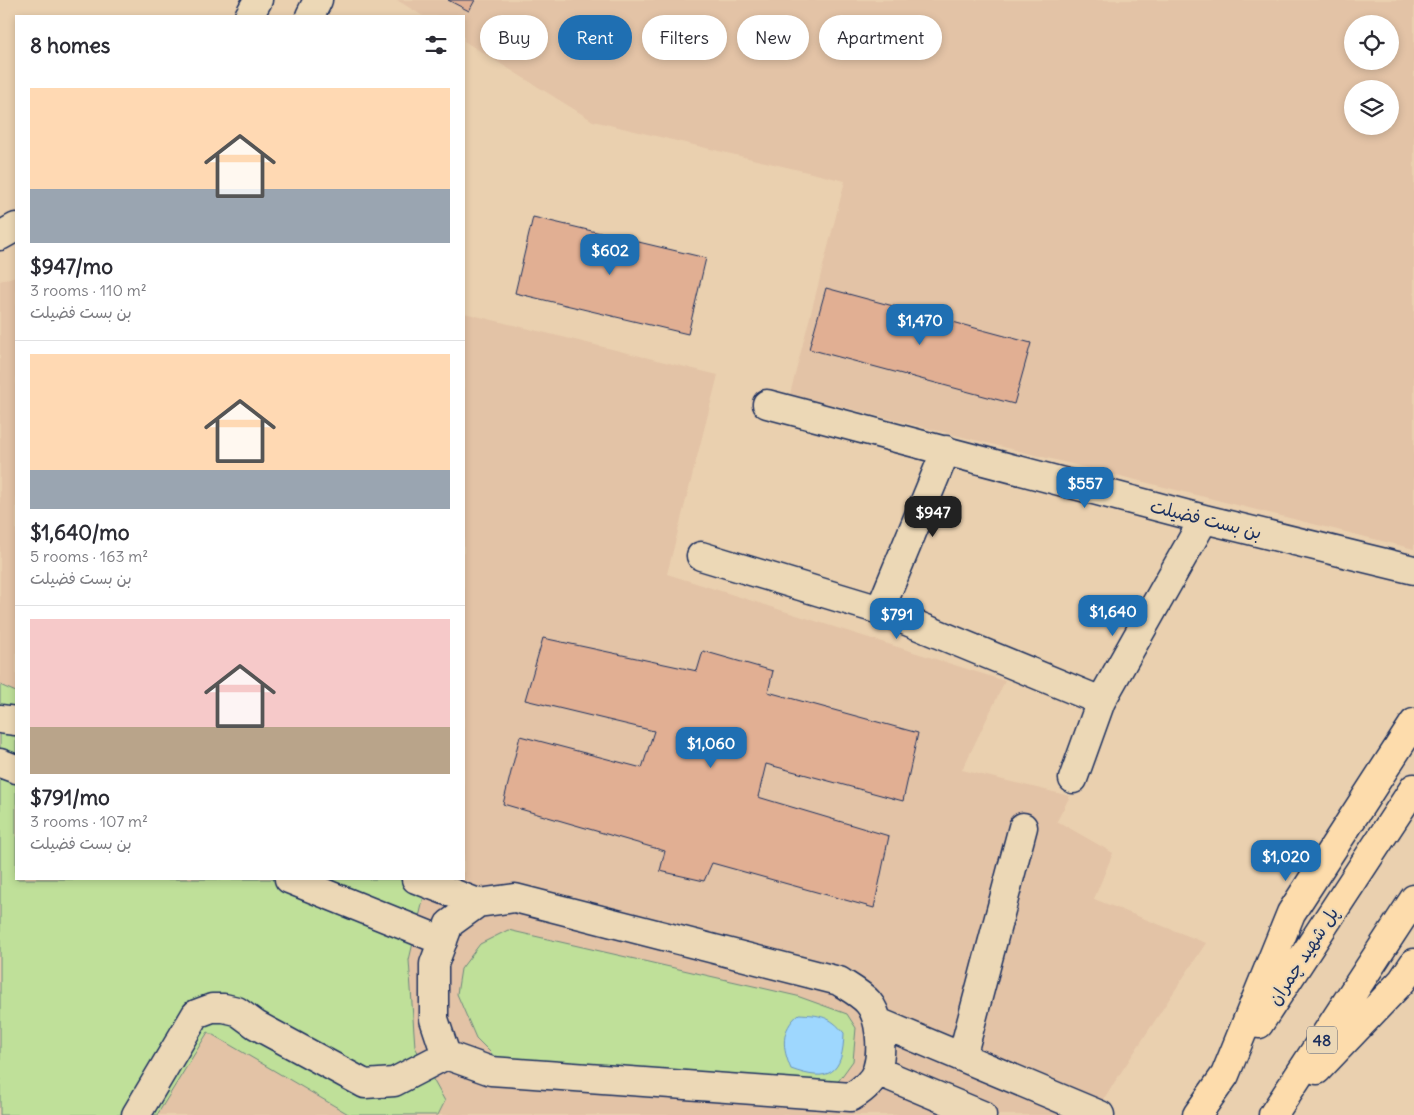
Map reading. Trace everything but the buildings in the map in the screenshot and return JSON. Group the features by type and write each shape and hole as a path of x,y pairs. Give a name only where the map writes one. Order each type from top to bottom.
{"main road":[{"path":"1197,1115 1225,1075 1291,913 1414,723"},
{"name":"پل شهید چمران","path":"1225,1075 1414,788"},
{"name":"48","path":"1274,1115 1414,899"},
{"path":"1274,1115 1402,981 1414,964"}],"street":[{"path":"249,15 258,0"},
{"path":"310,15 318,0"},
{"path":"0,236 15,228"},
{"path":"0,243 15,238"},
{"name":"بن بست فضیلت","path":"767,404 1204,519 1414,570"},
{"path":"880,610 946,450"},
{"path":"1073,779 1101,701 1204,519"},
{"path":"701,556 880,610 1101,701"},
{"path":"0,719 15,722"},
{"path":"0,763 15,769"},
{"path":"962,1057 1023,827"},
{"path":"292,880 443,940"},
{"path":"136,1115 196,1014 212,1008 238,1011 256,1024 365,1084 394,1082 446,1055 491,1071 850,1098 863,1090 877,1071 880,1049 878,1022 868,1002 839,981 515,898 478,903 419,880"},
{"path":"446,1055 434,1019 434,964 450,924 478,903"},
{"path":"878,1022 1100,1115"},
{"path":"877,1071 982,1115"}],"shaded area":[{"path":"397,0 1414,0 1414,549 790,394 845,181 593,121 495,60 548,60 548,15 480,15 480,51 465,42 465,15 421,15"},
{"path":"15,276 15,880 465,880 465,313 718,375 667,574 1005,681 962,770 1070,796 1057,821 1113,853 1094,899 1206,943 1093,1115 0,1115 0,281"}],"green space":[{"path":"0,685 15,692 15,880 428,880 409,960 415,1047 445,1101 438,1115 350,1115 208,1032 157,1115 0,1115"},
{"path":"508,930 797,996 847,1014 856,1028 853,1061 837,1083 499,1061 476,1038 457,994 461,969 480,944"}],"water":[{"path":"799,1014 824,1017 839,1027 844,1033 841,1058 831,1072 824,1075 815,1075 791,1069 784,1040 788,1026"}]}
